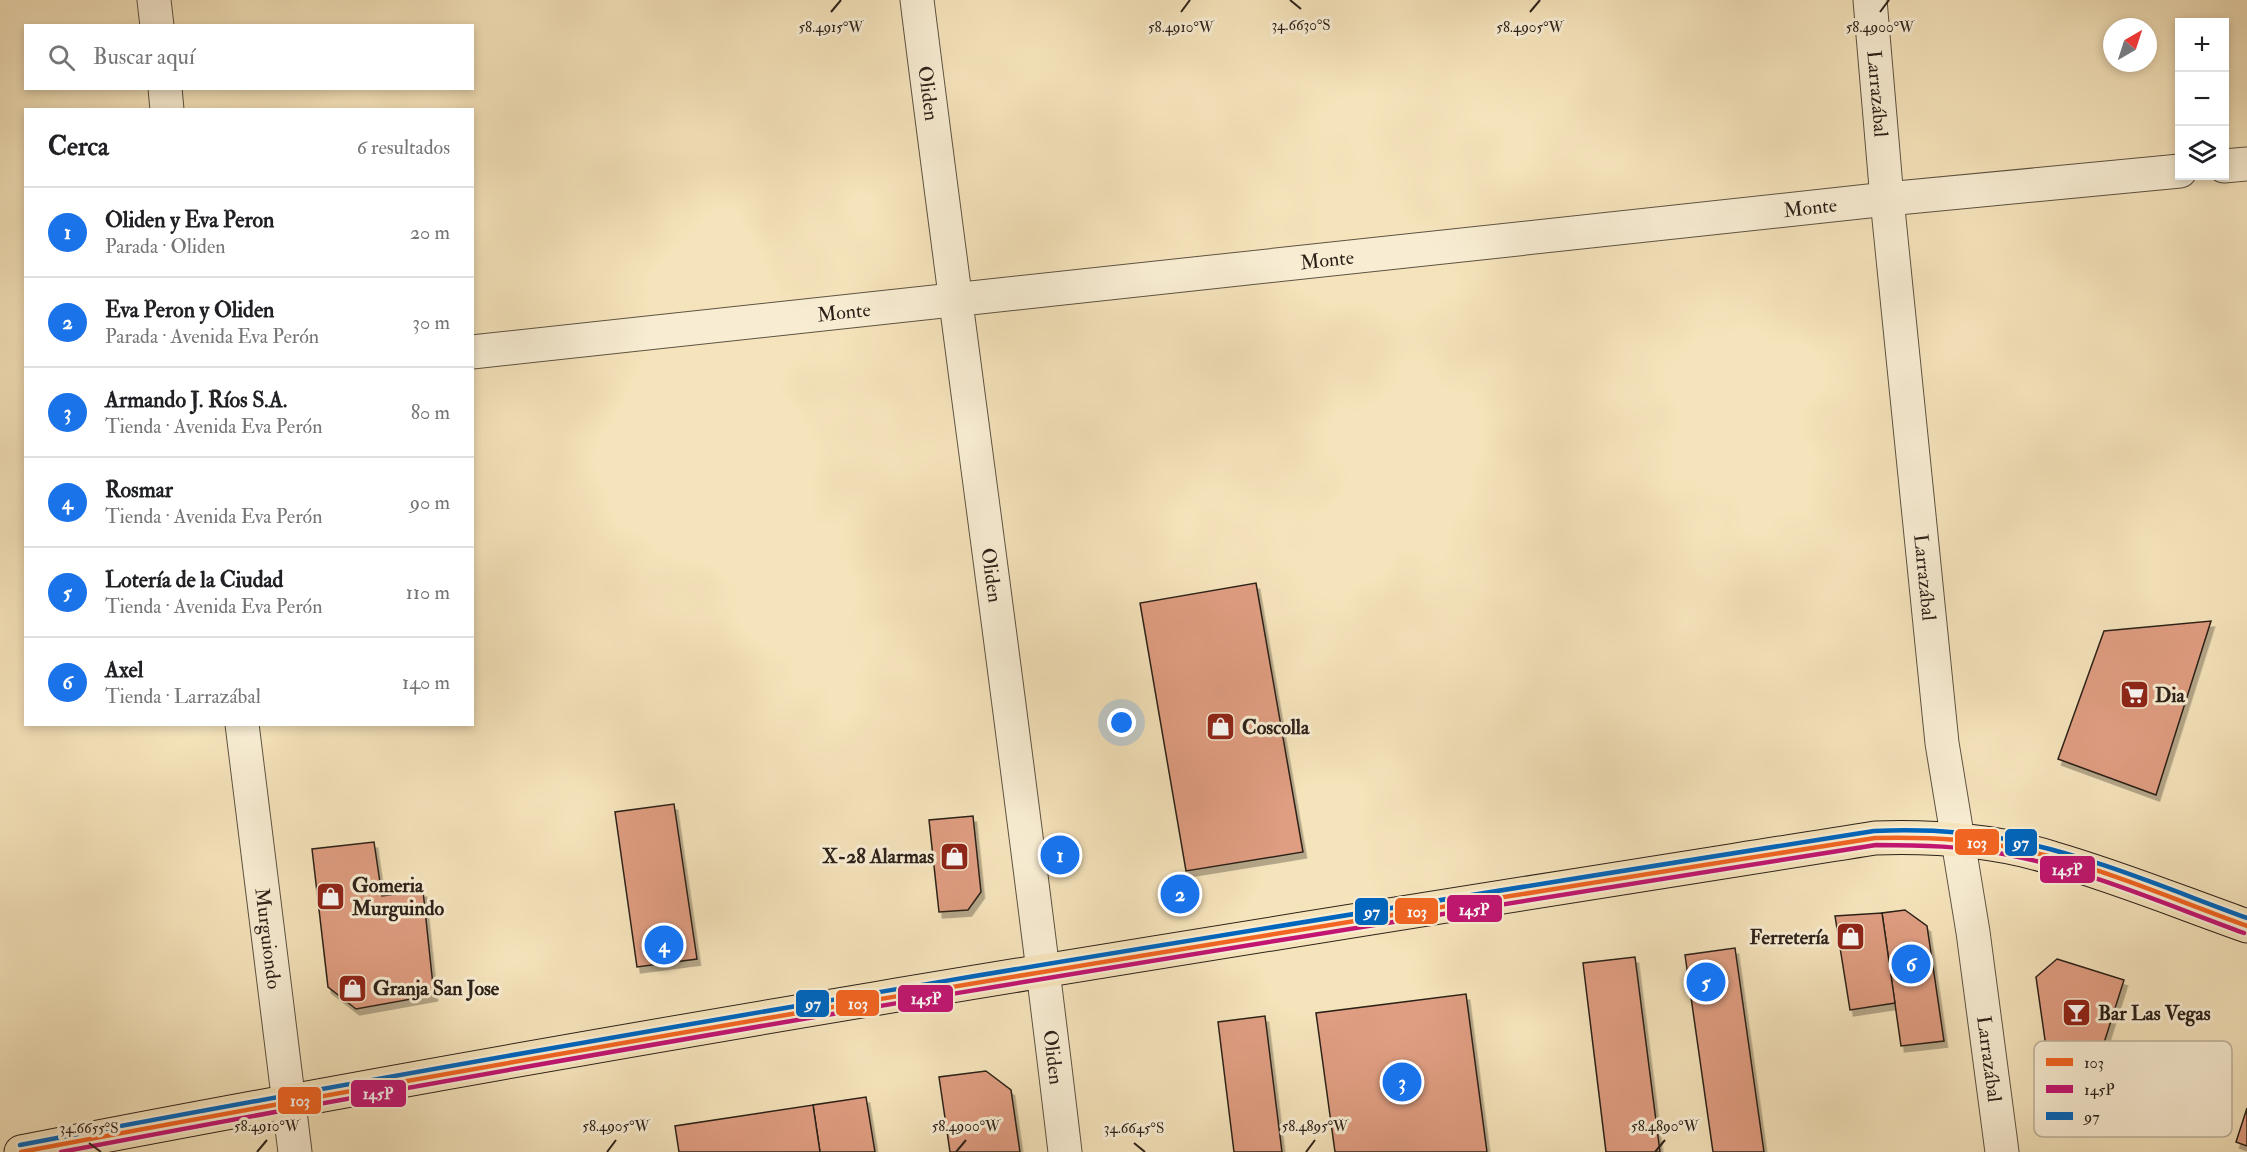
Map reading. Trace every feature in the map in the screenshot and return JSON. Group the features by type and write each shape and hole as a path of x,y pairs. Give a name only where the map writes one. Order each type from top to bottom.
{"main road":[{"path":"21,1152 287,1100 1044,970 1875,838 1919,837 1959,840 2052,857 2247,926"}],"street":[{"path":"154,0 157,24"},
{"name":"Oliden","path":"917,0 1044,970 1065,1152"},
{"name":"Larrazábal","path":"1870,0 1887,199 1942,743 1959,840 2002,1152"},
{"path":"165,90 167,108"},
{"path":"2229,166 2247,164"},
{"name":"Monte","path":"474,352 1887,199 2175,171"},
{"name":"Murguiondo","path":"242,726 294,1152"}],"building":[{"name":"Coscolla","path":"1256,583 1303,852 1186,871 1140,603"},
{"name":"Dia","path":"2211,621 2156,795 2058,759 2104,631"},
{"path":"674,804 697,959 637,967 615,812"},
{"name":"X-28 Alarmas","path":"973,816 981,892 968,910 939,912 929,820"},
{"path":"374,842 382,896 423,891 434,995 356,1009 328,987 312,849"},
{"path":"1905,910 1927,926 1944,1041 1901,1046 1882,913"},
{"path":"1882,913 1895,1003 1850,1010 1835,916"},
{"path":"1735,948 1764,1152 1713,1152 1685,955"},
{"path":"1635,957 1660,1152 1606,1152 1583,963"},
{"name":"Bar Las Vegas","path":"2057,959 2124,980 2105,1041 2045,1041 2036,977"},
{"path":"1466,994 1487,1152 1335,1152 1316,1013"},
{"path":"1265,1016 1282,1152 1234,1152 1218,1022"},
{"path":"986,1071 1011,1090 1020,1152 950,1152 939,1077"},
{"path":"866,1097 875,1152 820,1152 813,1105"},
{"path":"813,1105 820,1152 679,1152 675,1126"},
{"path":"2247,1108 2247,1146 2236,1142"}],"transit line":[{"name":"97","path":"20,1145 714,1020 1874,831 1960,833 2011,840 2071,855 2130,874 2247,918"},
{"name":"103","path":"21,1152 715,1027 1875,838 1958,840 2039,854 2099,871 2247,926"},
{"name":"145P","path":"61,1152 514,1069 967,991 1876,845 1959,848 2039,862 2128,890 2244,933"}],"place":[{"name":"Dia","path":"2134,695"},
{"name":"Coscolla","path":"1221,727"},
{"name":"Oliden y Eva Peron","path":"1060,855"},
{"name":"X-28 Alarmas","path":"955,856"},
{"name":"Eva Peron y Oliden","path":"1180,894"},
{"name":"Gomeria Murguindo","path":"331,896"},
{"name":"Ferretería","path":"1850,937"},
{"name":"Rosmar","path":"664,945"},
{"name":"Axel","path":"1911,964"},
{"name":"Lotería de la Ciudad","path":"1706,982"},
{"name":"Granja San Jose","path":"352,988"},
{"name":"Bar Las Vegas","path":"2077,1013"},
{"name":"Armando J. Ríos S.A.","path":"1402,1082"}]}
